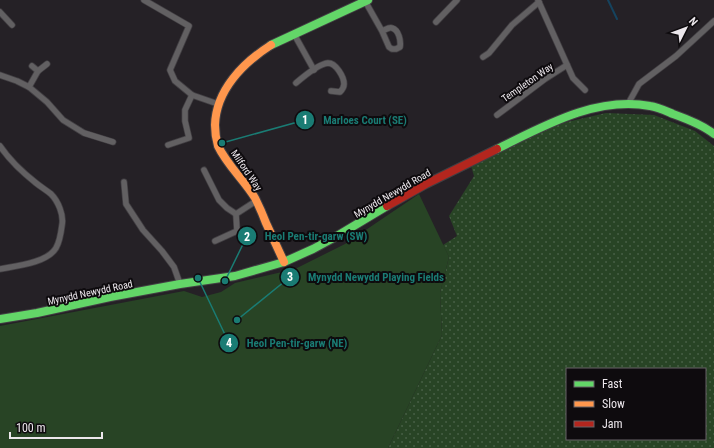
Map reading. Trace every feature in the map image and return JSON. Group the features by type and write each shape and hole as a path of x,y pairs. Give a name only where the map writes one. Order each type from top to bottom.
{"street":[{"path":"144,0 189,26 170,70 175,81 192,95 218,104"},
{"path":"436,22 457,0"},
{"path":"366,1 382,31"},
{"name":"Milford Way","path":"284,262 256,201 229,163 218,144 215,119 218,104 227,87 247,63 274,43 366,1"},
{"path":"483,57 489,53 512,25 538,1"},
{"name":"Templeton Way","path":"538,1 573,78 585,90"},
{"path":"0,12 12,24"},
{"path":"628,104 639,84 676,56 714,21"},
{"path":"294,34 314,70"},
{"path":"296,83 314,70 329,63 337,68 344,79 344,87 340,92 331,92"},
{"path":"29,87 38,71 47,64"},
{"name":"Templeton Way","path":"497,115 545,79 567,65"},
{"path":"32,66 38,71"},
{"path":"0,75 29,87 47,102 63,120 84,133 113,142"},
{"path":"168,145 188,138 185,110 192,95"},
{"name":"Mynydd Newydd Road","path":"0,319 180,284 235,276 284,262 337,236 426,184 547,124 576,113 606,106 628,104 651,106 682,117 714,134"},
{"path":"0,146 6,156 20,170 52,195 59,206 63,220 60,236 55,249 50,254 36,262 0,269"},
{"path":"204,170 218,200 236,214"},
{"path":"124,182 126,204 143,230 162,250 174,267 180,284"},
{"path":"236,214 256,201"},
{"path":"215,241 237,230 236,214"}],"green space":[{"path":"606,113 654,115 695,131 714,146 714,448 388,448 442,335 440,293 449,257 443,245 457,236 449,216 474,176 471,166 554,125"},
{"path":"419,194 449,257 440,293 442,335 388,448 0,448 0,326 184,291 202,297 221,292 235,283 295,269 345,244"}],"waterway":[{"path":"608,0 617,19"}],"traffic: fast":[{"path":"271,45 368,0"},
{"path":"497,149 533,131 571,115 610,105 630,104 656,107 695,122 714,134"},
{"path":"0,319 180,284 235,276 284,262 337,236 387,206"}],"traffic: slow":[{"path":"271,45 241,69 226,89 220,100 215,130 218,146 226,160 255,198 284,262"}],"traffic: jam":[{"path":"387,206 426,184 497,149"}],"place":[{"name":"Marloes Court (SE)","path":"222,143"},
{"name":"Heol Pen-tir-garw (NE)","path":"198,278"},
{"name":"Heol Pen-tir-garw (SW)","path":"225,281"},
{"name":"Mynydd Newydd Playing Fields","path":"237,320"}]}
